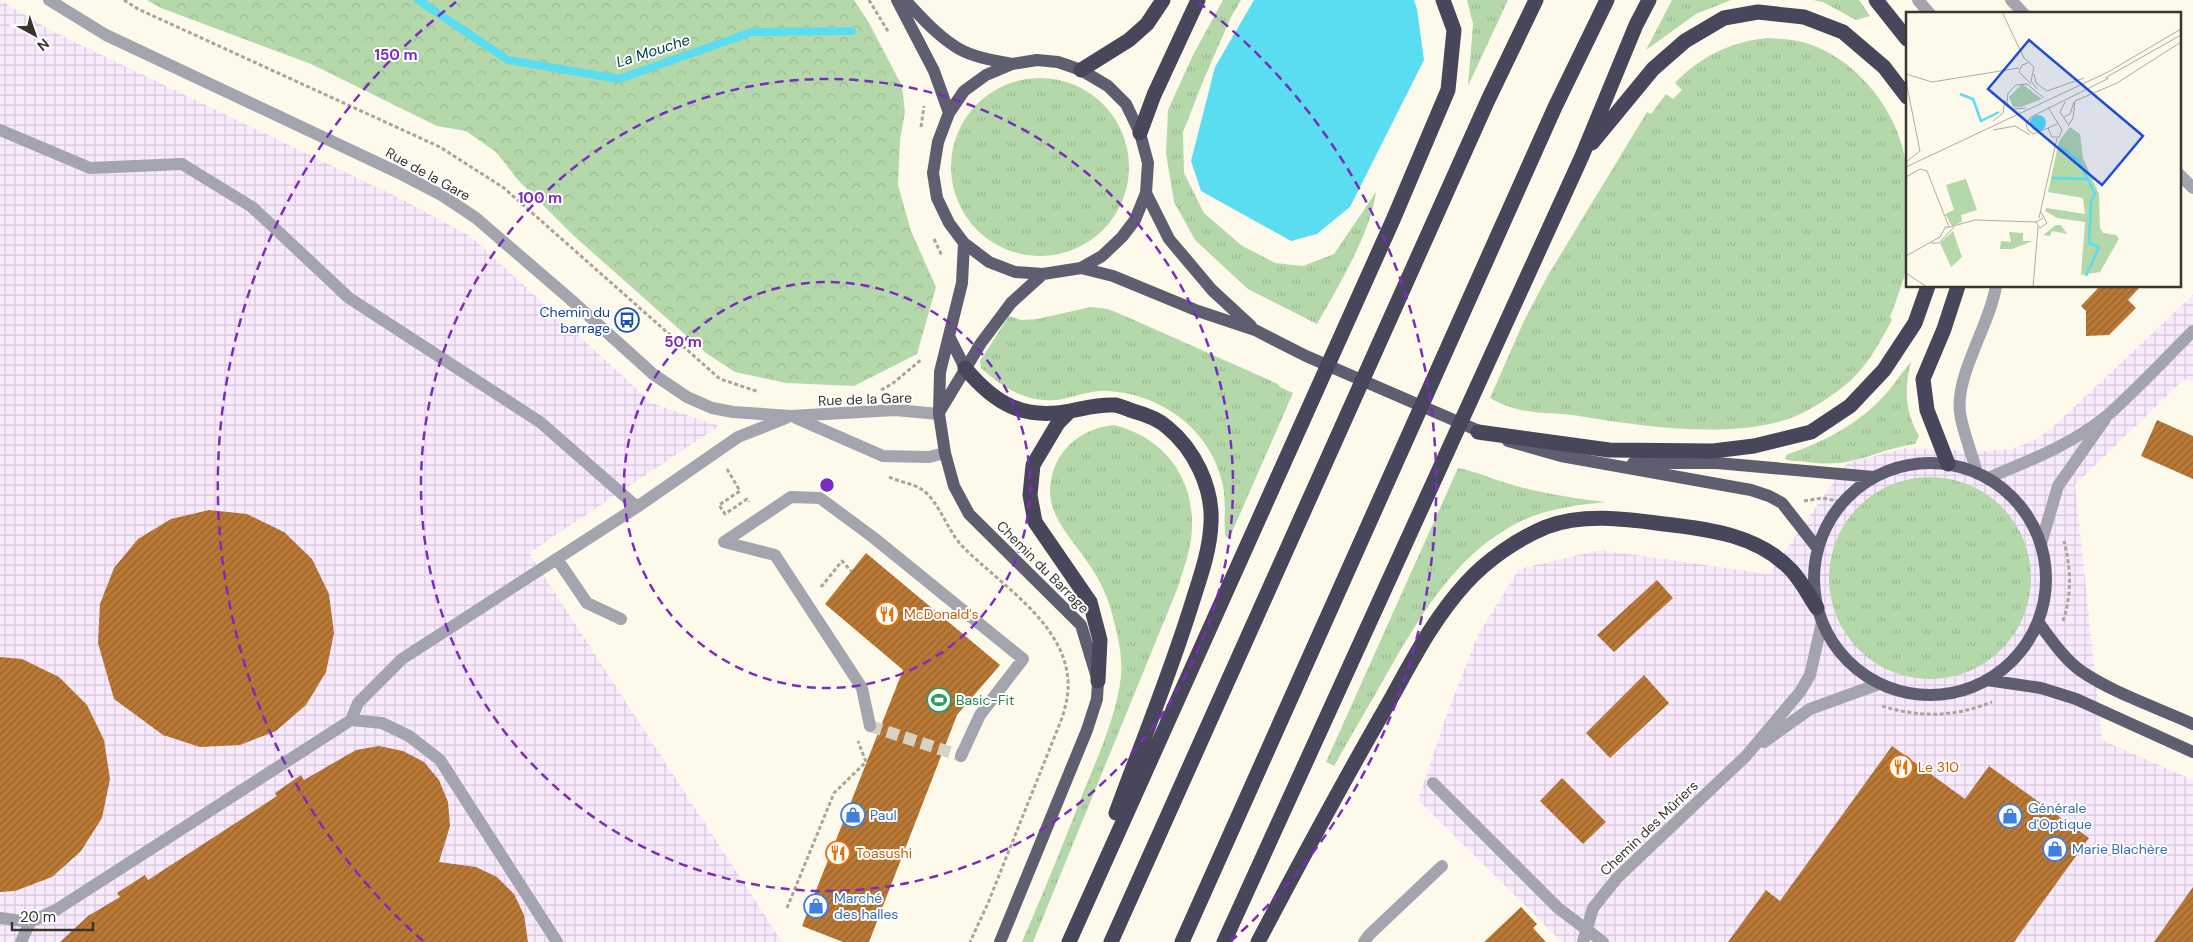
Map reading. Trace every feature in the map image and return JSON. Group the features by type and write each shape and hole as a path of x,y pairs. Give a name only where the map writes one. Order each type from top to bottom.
{"highway":[{"path":"1081,70 1129,40 1147,24 1163,0"},
{"path":"1140,132 1154,95 1198,0"},
{"path":"1071,937 1393,220 1448,90 1454,30 1443,0"},
{"path":"1111,942 1484,109 1536,0"},
{"path":"1182,942 1551,116 1607,0"},
{"path":"1224,942 1582,156 1636,25 1649,0"},
{"path":"1876,0 1906,38"},
{"path":"1582,156 1654,69 1685,40 1724,18 1758,12 1804,17 1843,32 1884,67 1906,96"},
{"path":"1478,432 1609,450 1713,452 1754,446 1811,432 1850,406 1884,370 1915,323 1927,288"},
{"path":"1948,464 1927,410 1923,380 1944,329 1957,288"},
{"path":"966,368 982,388 1001,403 1026,412 1047,414 1070,411 1091,405 1117,405 1141,413 1166,426 1185,444 1198,466 1207,492 1212,522 1208,551 1181,639 1071,937"},
{"path":"1070,411 1058,423 1033,465 1030,496 1035,522 1090,602 1100,640 1098,681"},
{"path":"1258,942 1329,806 1422,645 1445,609 1466,583 1486,564 1517,542 1547,527 1588,519 1622,519 1715,530 1747,540 1791,570 1820,615"}],"main road":[{"path":"897,0 934,72 949,113"},
{"path":"905,0 932,28 954,46 978,56 1012,64"},
{"path":"1036,60 1058,62 1081,70 1108,86 1126,104 1140,132 1148,163 1146,193 1135,220 1122,237 1102,256 1081,268 1043,274 1015,272 989,262 964,244 949,223 937,198 933,173 938,142 949,113 964,92 986,75 1012,64 1036,60"},
{"path":"1146,193 1169,238 1212,290 1255,330"},
{"name":"Chemin du Barrage","path":"964,244 962,283 950,338 940,372 939,414 945,453 954,486 969,514 1081,625 1098,681 1097,699 1087,730 1000,942"},
{"path":"1081,268 1113,276 1198,311 1255,330 1306,356 1478,432 1544,452 1751,490 1769,496 1782,503 1818,549"},
{"path":"939,414 981,343 1011,303 1043,274"},
{"path":"950,338 966,368"},
{"path":"1595,462 1717,463 1874,477"},
{"path":"1910,464 1948,464 1983,475 2006,490 2021,506 2033,524 2041,544 2046,570 2046,588 2038,622 2026,645 2008,665 1987,680 1966,689 1945,694 1922,695 1907,693 1879,684 1850,664 1839,652 1820,615 1814,575 1818,549 1828,524 1843,502 1858,488 1874,477 1891,469 1910,464"},
{"path":"2038,622 2066,657 2080,671 2103,684 2193,724"},
{"path":"1987,680 2042,688 2076,699 2193,752"}],"street":[{"name":"Rue de la Gare","path":"49,0 106,35 399,173 443,196 483,225 570,299 653,374 687,397 712,408 733,412 791,416 895,410 939,414"},
{"path":"1918,0 1928,12"},
{"path":"2011,0 2022,12"},
{"path":"0,130 90,168 182,164 252,207 349,298 540,422 637,507"},
{"path":"2180,175 2193,188"},
{"path":"1995,288 1985,323 1961,386 1960,412 1983,475 2034,459 2071,439 2108,415"},
{"path":"2041,544 2058,486 2108,415 2193,332"},
{"name":"Rue de la Gare","path":"791,416 883,456 929,457 945,453"},
{"path":"0,918 30,922 56,910 351,720 358,703 402,660 637,507 738,437 791,416"},
{"path":"870,726 862,688 775,555 724,542 791,497 820,498 874,538 1023,659 980,715 960,756"},
{"path":"557,559 587,604 621,619"},
{"name":"Chemin des Mûriers","path":"1585,937 1593,908 1617,878 1746,756 1800,692 1810,675 1820,615"},
{"name":"Chemin des Mûriers","path":"1746,756 1810,709 1879,684"},
{"path":"351,720 382,723 409,736 440,760 557,942"},
{"path":"1433,783 1585,937 1603,942"},
{"path":"1364,942 1369,935 1442,866"},
{"path":"22,942 30,922"}],"path":[{"path":"124,0 138,10 440,147 504,188 720,379 767,394"},
{"path":"869,0 890,34"},
{"path":"919,135 924,108 923,100"},
{"path":"933,237 943,258"},
{"path":"877,392 892,384 913,368 921,360 924,353"},
{"path":"716,452 740,491 719,505 725,514 747,498 761,518"},
{"path":"887,476 921,489"},
{"path":"820,589 842,561 851,571"},
{"path":"787,908 834,793 866,762 856,738"}],"shaded area":[{"path":"0,0 52,31 399,198 470,236 652,403 719,426 529,553 782,942 0,942"},
{"path":"2193,295 2193,382 2184,379 2075,485 2102,740 2193,780 2193,942 1562,942 1418,800 1447,714 1478,635 1519,569 1600,550 1769,574 1847,463 1905,448 1988,451 2012,449 2039,438"}],"green space":[{"path":"147,0 854,0 869,23 902,86 905,112 900,140 898,185 911,231 936,287 917,354 854,386 786,383 735,372 706,353 574,236 518,180 496,152 466,131 437,126 311,64 161,8"},
{"path":"1223,0 1241,0 1231,17 1183,132 1184,173 1204,213 1241,245 1275,263 1303,266 1334,254 1376,192 1373,208 1360,242 1317,324 1248,289 1195,240 1174,202 1166,153 1168,110 1193,55"},
{"path":"1467,0 1508,0 1468,86 1473,24"},
{"path":"1672,0 1731,0 1696,14 1646,50"},
{"path":"1813,0 1859,0 1870,16 1856,20 1823,2"},
{"path":"1768,38 1804,42 1827,52 1844,63 1860,76 1885,107 1902,144 1906,163 1906,268 1890,317 1892,320 1862,368 1849,382 1807,411 1791,418 1742,428 1716,430 1689,429 1635,424 1526,411 1490,398 1523,323 1547,277 1647,112 1651,114 1666,94 1673,99 1682,90 1675,83 1705,58 1729,47"},
{"path":"1040,78 1074,85 1089,93 1103,104 1114,118 1122,133 1129,167 1122,201 1114,216 1103,230 1089,241 1074,249 1040,256 1006,249 991,241 977,230 966,216 958,201 951,167 958,133 966,118 977,104 991,93 1006,85"},
{"path":"1091,307 1108,309 1125,316 1278,384 1280,387 1293,393 1229,539 1225,535 1224,492 1217,465 1207,447 1194,430 1178,416 1161,405 1121,392 1100,391 1063,399 1040,400 1008,389 981,368 980,361 1009,316 1021,320 1037,319"},
{"path":"1911,362 1907,382 1907,400 1914,427 1919,436 1915,444 1838,463 1785,459 1786,455 1813,445 1837,433 1860,417 1886,394"},
{"path":"1114,425 1147,439 1172,461 1181,475 1191,508 1191,542 1178,587 1033,942 1022,942 1102,747 1115,706 1121,677 1119,644 1109,603 1094,572 1055,513 1050,492 1051,480 1059,458 1074,441 1092,430"},
{"path":"1458,468 1531,490 1606,502 1560,508 1538,514 1517,523 1476,551 1443,587 1414,627 1334,766 1326,762"},
{"path":"1930,477 1959,481 1978,489 1994,500 2008,514 2019,530 2027,549 2031,578 2027,607 2019,626 2008,642 1994,656 1978,667 1959,675 1930,679 1901,675 1882,667 1866,656 1852,642 1841,626 1833,607 1829,578 1833,549 1841,530 1852,514 1866,500 1882,489 1901,481"}],"water":[{"path":"1254,0 1414,0 1417,9 1424,60 1350,207 1317,234 1291,241 1201,191 1191,161 1215,67"}],"building":[{"path":"2098,288 2139,288 2128,300 2136,308 2109,335 2086,336 2086,311 2081,306"},
{"path":"2157,420 2193,436 2193,479 2141,456"},
{"path":"209,510 247,514 284,532 312,559 329,594 334,633 326,672 306,705 276,731 240,745 200,747 163,735 114,699 98,643 100,604 114,568 138,539 171,519"},
{"path":"866,553 1000,665 957,715 869,942 843,942 802,926 903,670 825,604"},
{"path":"1657,580 1673,598 1614,652 1597,635"},
{"path":"0,657 22,659 59,677 87,705 104,740 110,779 102,818 81,851 52,877 15,891 0,892"},
{"path":"1644,675 1669,703 1610,758 1586,733"},
{"path":"379,746 403,751 424,762 439,780 448,802 450,826 439,862 476,867 497,877 514,894 524,915 528,942 60,942 88,916 120,897 117,893 145,875 148,880 277,796 275,793 301,775 304,780 356,750"},
{"path":"1892,746 1965,799 1989,766 2089,838 2014,942 1728,942 1766,890 1780,901"},
{"path":"1562,778 1606,822 1583,844 1540,801"},
{"path":"2193,887 2193,942 2154,942"},
{"path":"1521,907 1537,924 1533,928 1546,942 1484,942"}],"waterway":[{"name":"La Mouche","path":"418,0 508,60 619,79 752,32 852,31"}],"tunnel":[{"path":"870,726 961,756"}],"place":[{"name":"Chemin du barrage","path":"627,320"},
{"name":"McDonald's","path":"887,614"},
{"name":"Basic-Fit","path":"939,700"},
{"name":"Le 310","path":"1901,767"},
{"name":"Paul","path":"853,815"},
{"name":"Générale d'Optique","path":"2010,816"},
{"name":"Marie Blachère","path":"2055,849"},
{"name":"Toasushi","path":"838,853"},
{"name":"Marché des halles","path":"816,906"}]}
